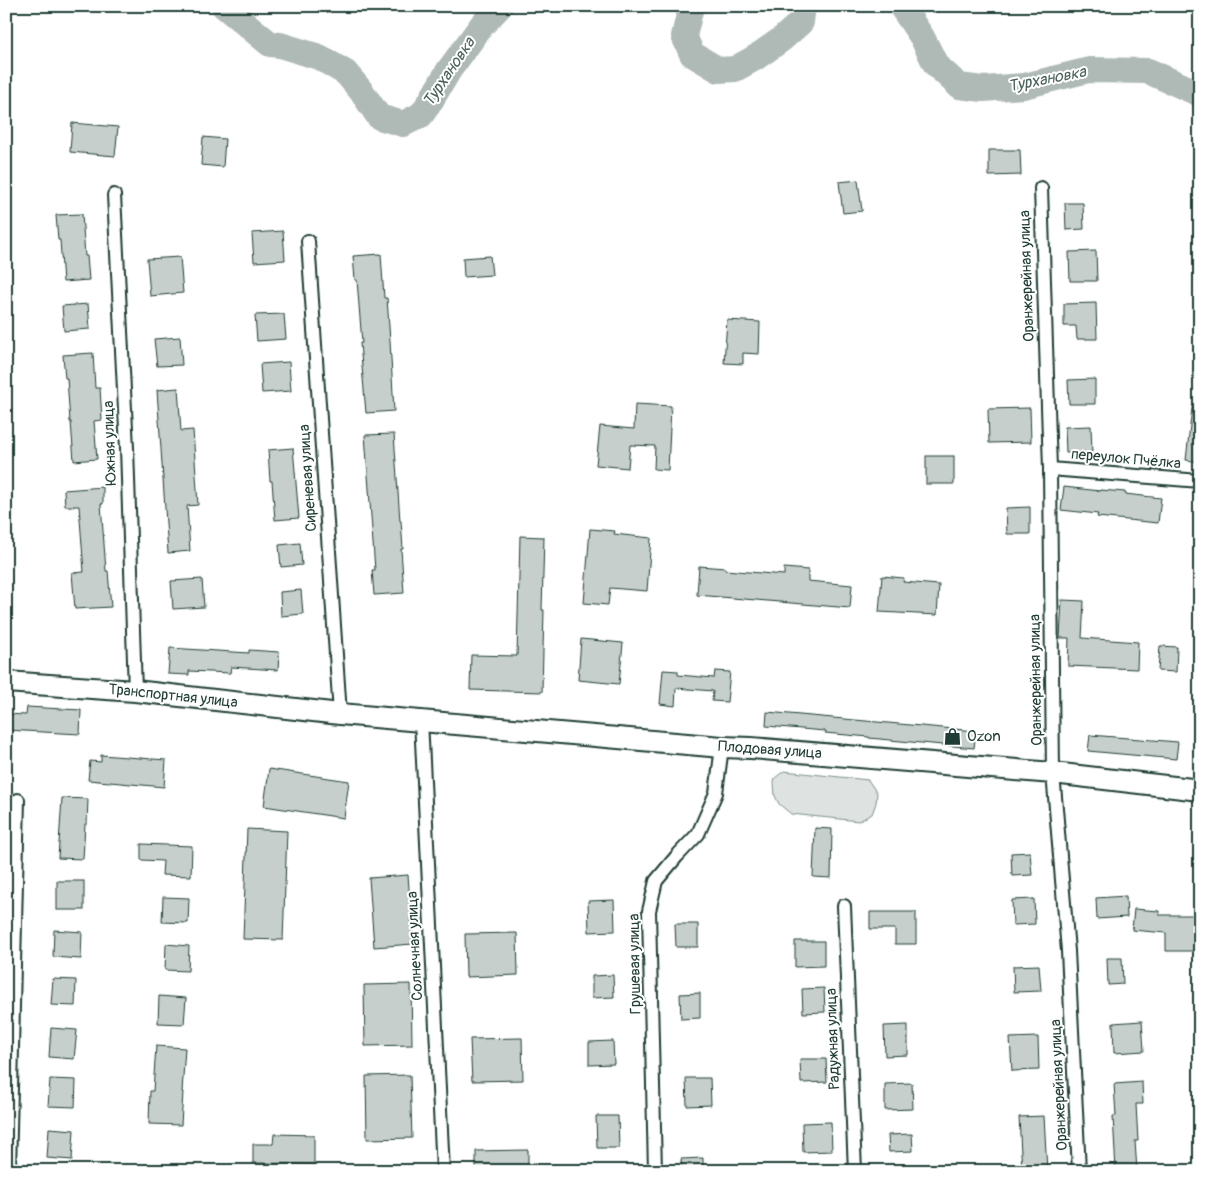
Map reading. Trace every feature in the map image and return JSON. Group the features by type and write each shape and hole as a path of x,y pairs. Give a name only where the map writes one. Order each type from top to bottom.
{"main road":[{"name":"Транспортная улица","path":"6,682 135,691 340,714"},
{"name":"Плодовая улица","path":"340,714 1053,773 1200,790"}],"street":[{"name":"Оранжерейная улица","path":"1041,188 1050,469 1053,773 1068,951 1079,1171"},
{"name":"Южная улица","path":"114,194 127,448 135,691"},
{"name":"Сиреневая улица","path":"308,241 340,714"},
{"name":"переулок Пчёлка","path":"1050,469 1200,481"},
{"name":"Солнечная улица","path":"421,720 443,1171"},
{"name":"Грушевая улица","path":"655,1171 649,911 656,881 698,834 716,793 722,747"},
{"path":"8,1171 18,800"},
{"name":"Радужная улица","path":"844,906 855,1171"}],"shaded area":[{"path":"784,771 868,780 877,793 872,814 859,821 791,814 779,804 775,796 775,778"}],"building":[{"path":"72,123 118,127 115,156 70,152"},
{"path":"203,137 225,139 223,167 201,165"},
{"path":"989,150 1020,150 1021,175 989,176"},
{"path":"858,180 862,211 843,213 839,182"},
{"path":"1065,203 1083,203 1084,229 1066,230"},
{"path":"82,214 89,280 63,282 56,215"},
{"path":"283,231 285,260 254,262 252,233"},
{"path":"1096,251 1097,281 1070,281 1069,252"},
{"path":"381,254 384,298 387,298 394,411 366,413 357,280 355,280 353,256"},
{"path":"490,256 492,275 464,277 463,258"},
{"path":"180,257 183,293 150,296 147,259"},
{"path":"1096,303 1097,339 1077,339 1076,326 1064,326 1064,304"},
{"path":"88,304 90,329 64,331 62,306"},
{"path":"284,314 286,339 257,341 255,315"},
{"path":"727,320 760,322 759,354 743,353 743,364 724,363"},
{"path":"180,337 182,365 157,366 154,339"},
{"path":"93,353 95,388 100,388 102,420 94,421 97,459 74,461 67,378 65,378 63,355"},
{"path":"289,362 291,391 262,393 260,364"},
{"path":"1095,379 1095,404 1069,404 1068,380"},
{"path":"178,388 181,431 193,430 198,505 187,506 190,551 168,553 157,390"},
{"path":"635,404 671,406 668,470 654,469 655,446 630,445 628,468 596,465 600,426 634,429"},
{"path":"1030,408 1031,442 989,443 988,409"},
{"path":"1192,408 1200,409 1200,462 1186,460"},
{"path":"1091,426 1092,452 1066,453 1065,427"},
{"path":"394,434 403,549 401,549 404,593 374,595 372,570 375,570 365,435"},
{"path":"293,448 299,518 275,520 268,450"},
{"path":"926,456 954,456 954,484 926,484"},
{"path":"103,487 103,504 101,504 111,607 75,609 72,573 84,572 79,506 65,506 64,490"},
{"path":"1064,487 1125,492 1125,494 1161,498 1158,523 1097,517 1098,514 1061,510"},
{"path":"1030,507 1030,534 1007,534 1006,508"},
{"path":"590,529 615,531 614,534 651,538 647,591 610,588 608,605 584,603"},
{"path":"520,536 544,537 542,692 470,690 471,655 517,656"},
{"path":"300,543 302,565 281,567 279,545"},
{"path":"699,566 784,575 784,568 808,570 808,581 852,585 850,608 697,595"},
{"path":"882,576 904,578 903,582 939,585 937,615 879,612"},
{"path":"202,579 204,607 173,609 171,581"},
{"path":"301,590 303,614 281,616 280,592"},
{"path":"1062,600 1084,601 1082,638 1138,642 1137,669 1068,666 1069,638 1060,638"},
{"path":"581,639 623,643 619,684 578,680"},
{"path":"1160,646 1177,647 1176,672 1158,671"},
{"path":"170,648 249,653 249,650 279,652 278,670 231,667 230,673 189,671 189,675 168,674"},
{"path":"663,670 678,671 678,675 714,678 715,671 730,672 727,702 712,701 713,691 676,688 675,706 660,704"},
{"path":"27,707 81,710 80,734 6,730 6,714 26,715"},
{"path":"767,712 976,731 974,748 766,726"},
{"path":"1090,735 1178,742 1176,759 1088,751"},
{"path":"101,755 166,760 164,787 88,780 90,761 101,762"},
{"path":"269,769 349,781 344,818 264,806"},
{"path":"62,798 88,799 83,859 58,858"},
{"path":"815,828 832,829 831,878 813,877"},
{"path":"247,829 287,831 283,940 243,939"},
{"path":"141,844 192,846 191,876 162,875 163,861 141,860"},
{"path":"1030,852 1032,875 1012,876 1011,853"},
{"path":"408,875 413,944 374,947 369,878"},
{"path":"57,881 84,881 84,910 57,910"},
{"path":"1126,896 1127,917 1097,919 1096,898"},
{"path":"163,897 189,898 188,923 162,922"},
{"path":"1034,899 1035,924 1013,925 1012,900"},
{"path":"614,900 615,931 589,932 588,901"},
{"path":"1134,909 1159,911 1159,915 1195,915 1195,951 1166,951 1166,933 1132,930"},
{"path":"870,912 916,912 916,944 895,944 895,929 870,929"},
{"path":"675,924 698,924 698,947 676,947"},
{"path":"54,930 82,932 81,959 53,957"},
{"path":"517,933 518,975 466,977 465,934"},
{"path":"795,941 824,941 824,966 795,967"},
{"path":"166,944 189,946 188,971 165,970"},
{"path":"1107,958 1122,958 1123,984 1108,985"},
{"path":"1039,965 1041,991 1014,992 1013,966"},
{"path":"613,975 614,997 592,998 592,976"},
{"path":"53,979 76,980 75,1006 51,1005"},
{"path":"411,984 412,1045 365,1046 364,985"},
{"path":"824,988 825,1012 803,1013 802,989"},
{"path":"700,993 700,1018 681,1019 680,994"},
{"path":"159,996 186,998 184,1024 158,1023"},
{"path":"1142,1021 1144,1051 1114,1053 1113,1023"},
{"path":"908,1025 908,1055 885,1056 884,1026"},
{"path":"51,1028 77,1030 74,1059 49,1057"},
{"path":"1038,1037 1039,1070 1012,1071 1010,1038"},
{"path":"522,1038 523,1080 472,1081 470,1039"},
{"path":"613,1041 614,1064 589,1065 589,1042"},
{"path":"156,1046 185,1048 181,1125 149,1124 150,1091 153,1091"},
{"path":"800,1059 826,1059 827,1082 801,1083"},
{"path":"410,1075 412,1138 367,1139 366,1076"},
{"path":"686,1078 710,1078 711,1105 687,1106"},
{"path":"50,1079 76,1080 75,1107 48,1106"},
{"path":"1142,1082 1143,1104 1136,1104 1138,1141 1135,1141 1137,1171 1116,1171 1113,1116 1116,1116 1114,1084"},
{"path":"912,1083 913,1109 885,1110 885,1084"},
{"path":"596,1116 618,1116 619,1148 597,1148"},
{"path":"1044,1116 1047,1171 1022,1171 1019,1117"},
{"path":"831,1122 832,1151 803,1152 802,1123"},
{"path":"49,1128 74,1130 72,1160 47,1158"},
{"path":"274,1134 314,1135 314,1164 253,1163 253,1144 273,1144"},
{"path":"912,1134 913,1151 889,1152 888,1135"},
{"path":"528,1150 528,1171 476,1171 476,1151"},
{"path":"703,1158 703,1171 682,1171 681,1159"}],"waterway":[{"name":"Турхановка","path":"224,6 270,44 280,45 319,57 346,73 379,117 403,124 421,115 449,70 482,25 500,6"},
{"name":"Турхановка","path":"687,6 690,11 684,36 692,54 719,70 735,69 782,39 801,22 803,6"},
{"name":"Турхановка","path":"901,6 922,37 936,65 959,86 983,89 1024,86 1089,70 1148,71 1200,94"}],"place":[{"name":"Ozon","path":"953,736"}]}
